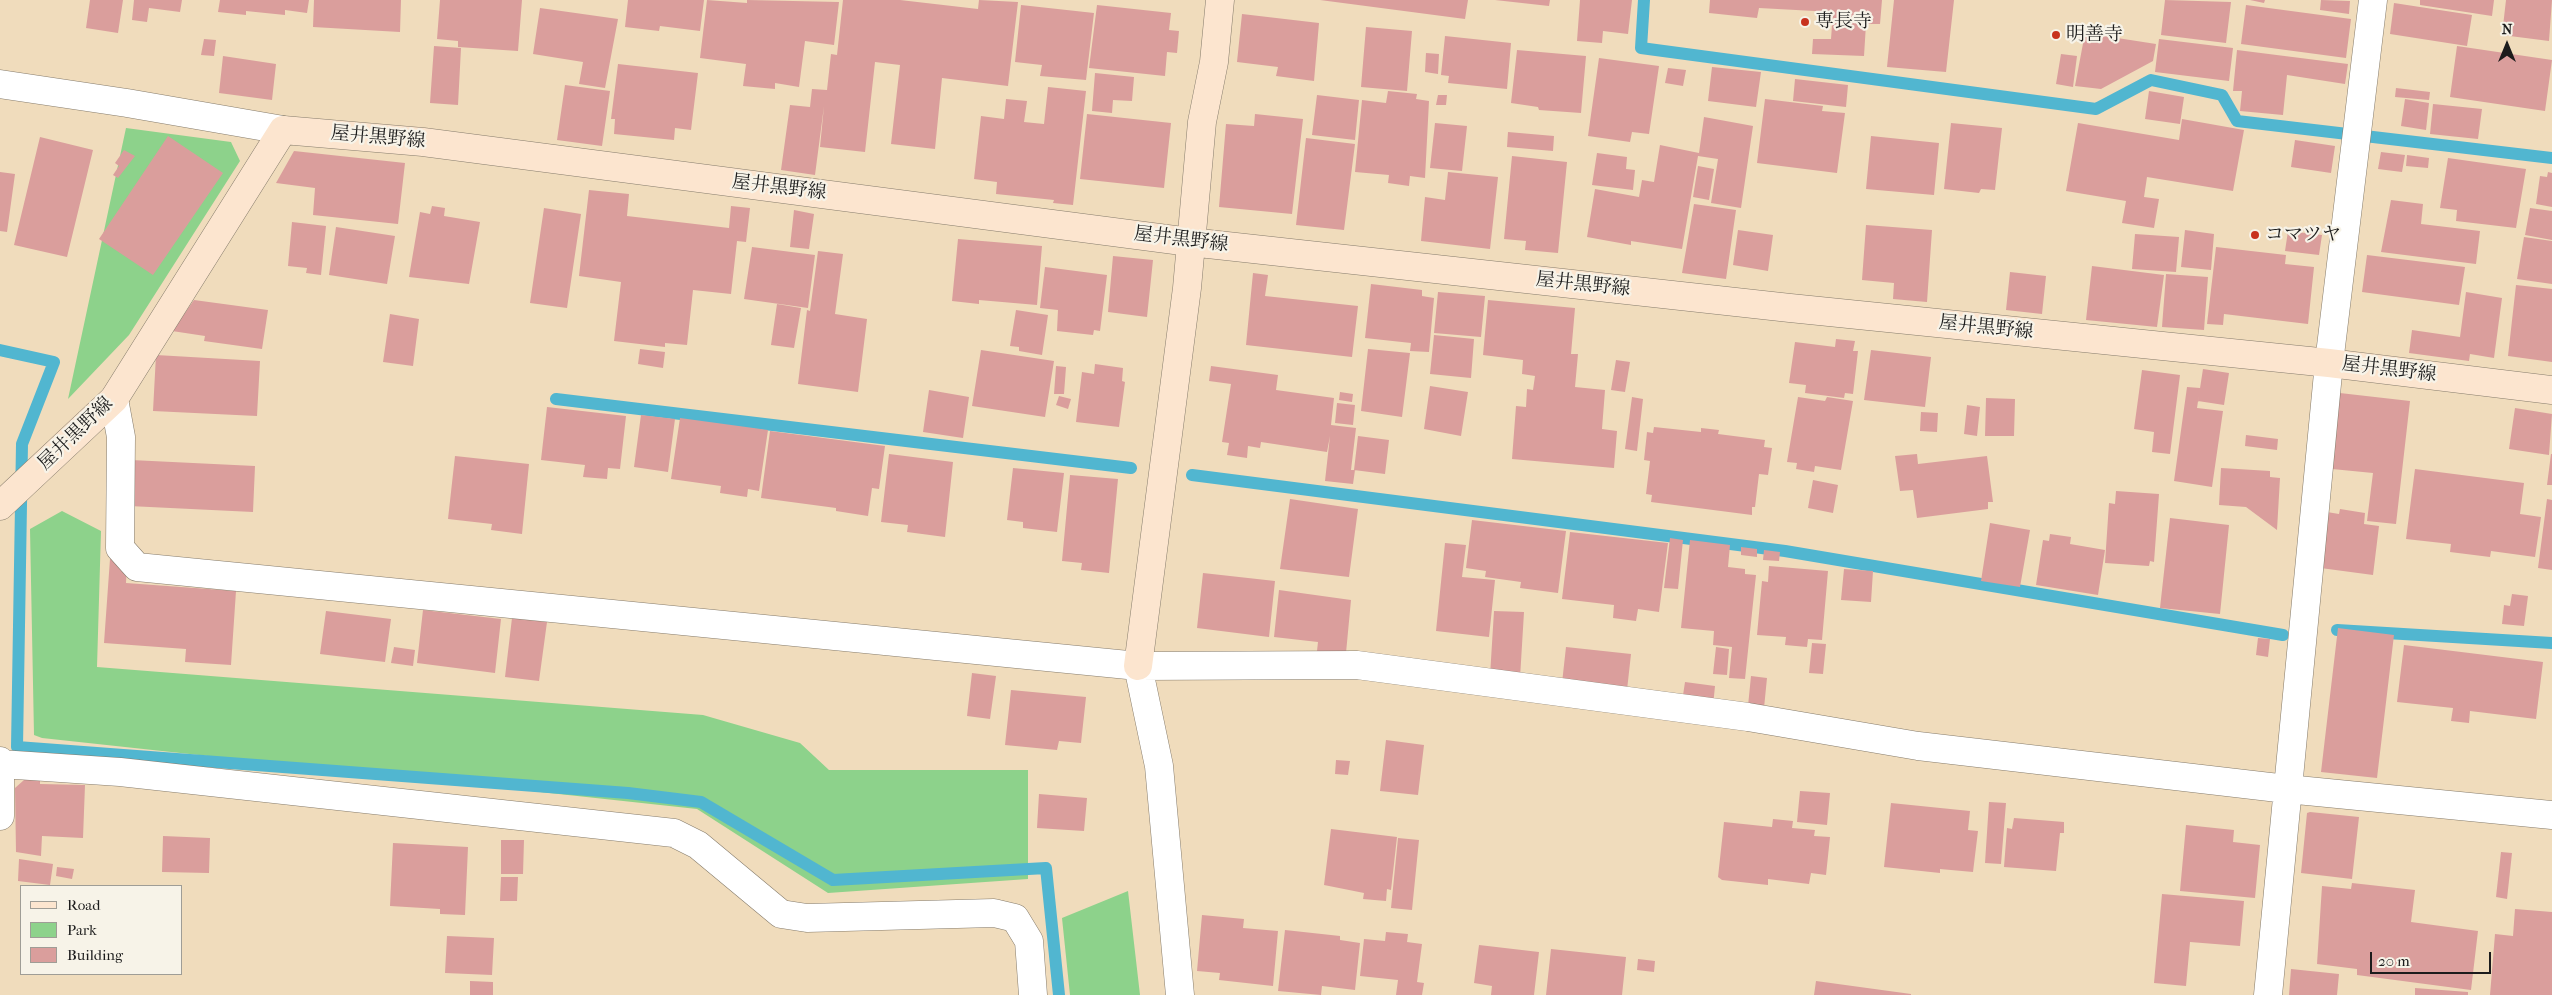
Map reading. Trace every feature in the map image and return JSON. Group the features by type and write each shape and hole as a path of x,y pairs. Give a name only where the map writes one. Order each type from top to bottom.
{"main road":[{"path":"1138,666 1187,288 1202,122 1214,62 1220,0"},
{"name":"屋井黒野線","path":"0,506 114,399 283,130 423,142 1190,242 1780,307 2329,363 2552,390"}],"street":[{"path":"2268,995 2329,363 2373,0"},
{"path":"0,84 127,103 283,130"},
{"path":"114,399 121,437 120,548 137,567 1138,666 1357,665 1748,717 1918,746 2287,788 2552,815"},
{"path":"1138,666 1159,766 1180,995"},
{"path":"0,816 0,762 130,773 674,833 698,845 781,914 807,918 994,913 1014,918 1029,941 1033,995"}],"green space":[{"path":"126,128 231,142 240,161 129,335 68,399"},
{"path":"62,511 101,531 97,667 703,715 800,743 829,770 1028,770 1028,879 828,893 697,809 42,738 34,735 30,529"},
{"path":"1128,891 1140,995 1070,995 1062,918"}],"building":[{"path":"90,0 123,0 118,33 86,28"},
{"path":"134,0 182,0 180,12 149,8 147,22 132,20"},
{"path":"220,0 309,0 307,13 285,10 285,15 246,11 246,15 218,12"},
{"path":"314,0 401,0 400,32 313,27"},
{"path":"440,0 522,0 518,51 458,47 458,41 437,39"},
{"path":"628,0 704,0 700,31 660,26 659,31 625,27"},
{"path":"707,0 747,3 747,0 839,2 834,45 805,41 799,87 775,83 775,89 743,86 746,64 700,58"},
{"path":"843,0 900,0 978,9 979,0 1018,2 1008,86 942,78 935,149 891,144 900,65 875,62 865,152 820,147 824,106 815,175 781,170 790,105 810,107 812,89 827,90 831,54 837,55"},
{"path":"1320,0 1468,0 1465,19"},
{"path":"1495,0 1550,0 1549,6"},
{"path":"1580,0 1632,0 1628,34 1603,31 1602,43 1577,41"},
{"path":"1710,0 1882,0 1880,24 1866,24 1864,56 1812,54 1813,39 1831,39 1833,12 1759,8 1757,18 1709,13"},
{"path":"1894,0 1954,0 1946,72 1887,67"},
{"path":"2165,0 2231,2 2226,43 2161,35"},
{"path":"2250,0 2265,0 2264,3"},
{"path":"2321,0 2350,1 2349,14 2320,10"},
{"path":"2420,0 2494,0 2492,16 2420,5"},
{"path":"2506,0 2552,0 2549,41 2502,35"},
{"path":"2394,3 2472,15 2467,46 2390,34"},
{"path":"1021,5 1094,13 1086,80 1040,76 1042,65 1015,62"},
{"path":"1097,5 1171,13 1169,30 1179,31 1177,53 1167,52 1165,76 1089,68"},
{"path":"2246,5 2351,19 2346,58 2241,44"},
{"path":"540,8 618,19 605,88 579,84 583,62 533,54"},
{"path":"1242,14 1319,23 1314,81 1276,76 1278,67 1237,62"},
{"path":"1366,27 1412,31 1407,91 1361,87"},
{"path":"2085,33 2156,44 2153,61 2101,89 2075,86"},
{"path":"1445,36 1511,43 1507,89 1448,83 1449,76 1441,75"},
{"path":"204,39 216,40 214,56 201,55"},
{"path":"2159,39 2233,48 2229,81 2155,72"},
{"path":"434,46 461,48 458,105 430,103"},
{"path":"2457,46 2552,60 2545,111 2450,97"},
{"path":"1517,50 1586,56 1581,113 1539,110 1538,107 1511,103"},
{"path":"2237,50 2348,64 2345,84 2287,75 2283,115 2240,111 2242,91 2233,91"},
{"path":"1426,53 1439,54 1438,74 1425,72"},
{"path":"2061,54 2077,56 2073,87 2056,84"},
{"path":"223,56 276,64 272,100 219,93"},
{"path":"1599,58 1659,66 1649,134 1632,132 1630,142 1588,136"},
{"path":"618,64 698,73 691,130 675,128 674,140 614,134 615,119 611,119"},
{"path":"1712,67 1761,72 1756,107 1708,101"},
{"path":"1668,68 1686,70 1683,86 1665,83"},
{"path":"1095,73 1134,77 1132,101 1113,100 1112,113 1092,111"},
{"path":"1795,79 1848,85 1846,107 1793,101"},
{"path":"565,85 610,91 602,146 557,140"},
{"path":"1048,87 1086,91 1073,205 1053,203 1054,200 996,194 997,182 974,179 981,116 1004,119 1006,99 1027,101 1024,122 1044,124"},
{"path":"2396,88 2430,92 2429,100 2395,97"},
{"path":"1388,91 1417,94 1416,99 1429,101 1425,178 1410,176 1409,186 1388,183 1389,175 1355,172 1362,100 1386,103"},
{"path":"2149,91 2184,97 2180,124 2145,119"},
{"path":"1317,95 1359,100 1355,140 1312,135"},
{"path":"1438,95 1447,95 1446,105 1436,105"},
{"path":"1765,99 1823,106 1822,111 1845,113 1837,173 1757,163"},
{"path":"2405,99 2429,103 2426,130 2401,126"},
{"path":"2433,104 2482,109 2478,139 2430,134"},
{"path":"1087,114 1171,123 1164,188 1080,179"},
{"path":"1255,114 1303,119 1292,214 1219,207 1226,124 1254,126"},
{"path":"1704,117 1753,126 1741,208 1711,203 1718,159 1698,156 1682,249 1631,241 1631,245 1587,237 1595,189 1639,197 1642,180 1654,182 1660,145 1699,153"},
{"path":"2182,119 2244,130 2233,191 2147,177 2144,197 2159,199 2154,228 2122,223 2126,201 2066,191 2078,123 2179,140"},
{"path":"1435,123 1467,126 1462,171 1430,168"},
{"path":"1951,123 2002,128 1995,190 1981,189 1979,193 1944,189"},
{"path":"1508,132 1554,136 1553,151 1507,147"},
{"path":"168,136 223,173 153,275 99,239"},
{"path":"1871,136 1939,143 1934,195 1866,189"},
{"path":"40,137 93,150 67,257 14,245"},
{"path":"1306,138 1355,144 1344,230 1296,225"},
{"path":"2295,140 2335,146 2331,173 2291,167"},
{"path":"124,150 135,156 118,178 113,175 119,166 115,163"},
{"path":"294,151 405,163 398,224 313,215 315,188 276,183"},
{"path":"2381,152 2405,155 2402,172 2378,169"},
{"path":"1597,153 1627,157 1626,169 1635,170 1633,190 1592,185"},
{"path":"2407,155 2429,158 2428,168 2406,166"},
{"path":"1512,156 1567,162 1558,253 1525,250 1526,241 1504,239"},
{"path":"2448,158 2526,169 2516,228 2456,221 2457,210 2440,208"},
{"path":"1698,166 1714,169 1709,200 1693,197"},
{"path":"0,172 15,174 7,232 0,231"},
{"path":"1448,172 1498,177 1490,249 1421,241 1425,197 1445,200"},
{"path":"2548,172 2552,173 2552,207 2536,204 2540,176 2547,177"},
{"path":"589,190 629,194 627,216 729,228 731,206 750,208 746,242 737,241 731,294 693,290 687,345 665,343 665,347 614,341 621,282 579,276"},
{"path":"2391,200 2423,204 2421,224 2480,231 2476,264 2381,252"},
{"path":"1694,204 1736,210 1726,279 1682,273"},
{"path":"432,206 445,208 444,216 480,222 469,284 409,277 420,212 430,214"},
{"path":"544,208 581,214 567,308 530,303"},
{"path":"2530,208 2552,211 2552,240 2525,235"},
{"path":"794,210 814,214 809,249 790,247"},
{"path":"292,222 326,226 321,275 306,273 307,268 288,266"},
{"path":"1866,225 1932,230 1927,302 1893,299 1894,283 1862,280"},
{"path":"336,227 395,236 387,284 329,275"},
{"path":"1738,230 1773,235 1768,271 1733,265"},
{"path":"2185,230 2214,234 2211,270 2181,267"},
{"path":"2288,231 2322,235 2319,255 2285,251"},
{"path":"2135,234 2179,237 2176,272 2132,269"},
{"path":"2524,237 2552,241 2552,284 2517,279"},
{"path":"958,239 1042,246 1037,305 979,300 979,304 952,301"},
{"path":"752,247 815,255 808,308 744,299"},
{"path":"2216,247 2286,255 2285,264 2314,267 2308,324 2224,314 2223,325 2207,324"},
{"path":"818,251 843,254 835,314 867,319 858,392 798,384 807,310 810,311"},
{"path":"2367,255 2465,267 2459,305 2362,292"},
{"path":"1113,256 1153,260 1147,317 1108,312"},
{"path":"2092,266 2164,275 2157,327 2086,320"},
{"path":"1045,267 1107,275 1100,331 1094,330 1093,335 1057,331 1058,310 1040,308"},
{"path":"2010,272 2046,276 2042,314 2006,310"},
{"path":"1253,273 1268,275 1265,296 1358,306 1352,357 1246,345"},
{"path":"2166,274 2208,277 2204,330 2162,327"},
{"path":"1371,284 1422,290 1422,296 1434,298 1429,352 1410,351 1411,343 1365,338"},
{"path":"2516,285 2552,289 2552,362 2508,356"},
{"path":"1438,292 1485,296 1481,337 1434,333"},
{"path":"2466,292 2502,298 2494,358 2470,354 2469,361 2409,353 2412,330 2460,337"},
{"path":"194,300 268,310 262,349 204,341 205,336 172,331"},
{"path":"1488,300 1575,308 1571,354 1578,354 1575,387 1605,390 1602,429 1617,431 1614,468 1512,459 1516,406 1526,407 1527,389 1533,390 1535,376 1522,374 1523,360 1483,355"},
{"path":"777,304 801,308 794,348 771,345"},
{"path":"1016,310 1048,315 1042,355 1019,351 1019,347 1010,346"},
{"path":"390,314 419,319 413,366 383,362"},
{"path":"1434,335 1474,339 1471,378 1430,374"},
{"path":"1836,339 1855,341 1853,351 1858,351 1853,394 1845,393 1844,398 1805,393 1806,385 1789,383 1795,342 1835,347"},
{"path":"640,349 665,352 663,368 638,364"},
{"path":"1368,349 1410,353 1402,417 1361,411"},
{"path":"981,350 1054,361 1045,417 972,406"},
{"path":"1871,350 1931,357 1925,407 1864,400"},
{"path":"156,355 260,361 257,416 153,411"},
{"path":"1616,360 1630,362 1625,392 1611,390"},
{"path":"1095,364 1123,368 1122,381 1125,382 1119,427 1076,422 1082,372 1094,374"},
{"path":"1056,366 1066,367 1064,394 1054,394"},
{"path":"1211,366 1278,375 1276,390 1334,398 1331,425 1356,428 1351,470 1355,470 1353,484 1325,481 1330,436 1327,452 1261,442 1260,448 1248,446 1247,458 1227,455 1229,443 1222,442 1231,384 1209,381"},
{"path":"2203,369 2229,373 2224,405 2198,401"},
{"path":"2142,370 2180,375 2170,454 2152,452 2154,432 2134,429"},
{"path":"1430,386 1468,392 1461,436 1424,429"},
{"path":"2187,387 2200,388 2197,408 2223,411 2212,487 2174,481"},
{"path":"929,390 969,397 963,438 923,432"},
{"path":"1340,392 1353,394 1352,402 1339,400"},
{"path":"2331,392 2410,401 2396,524 2367,521 2373,473 2322,468"},
{"path":"1059,396 1071,399 1068,409 1056,405"},
{"path":"1632,397 1643,399 1637,451 1625,449"},
{"path":"1798,397 1825,401 1827,397 1853,401 1841,470 1815,466 1814,472 1796,469 1797,463 1787,462"},
{"path":"1986,398 2015,399 2014,436 1985,436"},
{"path":"1337,403 1355,405 1353,425 1335,423"},
{"path":"1967,405 1980,407 1977,436 1964,434"},
{"path":"547,407 626,416 620,469 608,468 607,479 583,477 585,465 541,460"},
{"path":"2515,408 2552,414 2549,455 2509,449"},
{"path":"1921,412 1938,413 1937,432 1920,431"},
{"path":"641,415 675,419 668,472 634,467"},
{"path":"680,418 768,430 759,491 748,489 747,497 720,493 721,486 671,479"},
{"path":"1654,427 1701,432 1701,428 1719,430 1718,434 1765,440 1764,447 1772,448 1768,475 1759,474 1755,507 1752,507 1752,515 1651,502 1652,495 1646,494 1650,461 1644,460 1647,432 1653,433"},
{"path":"770,431 885,446 879,489 872,488 868,516 836,511 836,508 761,498"},
{"path":"2246,435 2278,439 2277,450 2245,446"},
{"path":"1358,436 1389,440 1385,474 1354,470"},
{"path":"889,454 953,462 945,537 907,532 908,525 881,522"},
{"path":"1917,454 1918,464 1987,456 1993,502 1988,502 1988,509 1917,518 1913,490 1900,491 1895,456"},
{"path":"2551,454 2552,485 2547,485"},
{"path":"455,456 529,464 522,534 491,530 492,524 448,519"},
{"path":"131,460 255,466 253,512 129,506"},
{"path":"1013,468 1064,473 1057,532 1023,528 1023,522 1007,520"},
{"path":"2221,468 2270,471 2270,477 2280,478 2277,530 2246,507 2219,505"},
{"path":"2415,469 2524,483 2520,514 2541,517 2535,557 2491,551 2490,557 2450,552 2451,544 2406,539"},
{"path":"1070,475 1118,479 1109,573 1081,570 1082,563 1062,561"},
{"path":"1813,480 1838,485 1833,513 1808,508"},
{"path":"2116,491 2159,494 2154,562 2150,561 2149,566 2105,563 2109,503 2115,504"},
{"path":"1290,499 1358,509 1349,577 1280,569"},
{"path":"2547,499 2552,500 2552,570 2538,568"},
{"path":"2340,509 2365,513 2364,524 2379,526 2373,575 2313,567 2321,511 2339,514"},
{"path":"2170,518 2229,525 2220,614 2160,608"},
{"path":"1472,520 1566,531 1558,593 1520,588 1521,582 1485,577 1486,571 1466,568"},
{"path":"1990,523 2030,530 2020,587 1981,581"},
{"path":"1570,532 1668,543 1659,612 1638,609 1636,621 1613,618 1614,605 1562,599"},
{"path":"2050,534 2071,537 2070,544 2105,550 2098,595 2036,585 2043,540 2049,541"},
{"path":"1670,538 1683,540 1678,589 1664,588"},
{"path":"1690,540 1730,545 1728,567 1745,569 1745,574 1756,575 1745,679 1729,678 1732,647 1713,645 1714,631 1681,628"},
{"path":"1445,543 1466,545 1462,577 1495,580 1489,637 1436,631"},
{"path":"1741,547 1757,549 1757,557 1741,555"},
{"path":"1764,550 1780,552 1779,561 1763,560"},
{"path":"110,559 127,561 126,583 236,591 231,665 185,662 186,649 104,643"},
{"path":"1769,566 1828,571 1822,640 1808,639 1807,647 1785,645 1786,637 1757,635 1762,581 1768,582"},
{"path":"1844,569 1873,571 1871,602 1841,600"},
{"path":"1203,573 1275,581 1269,637 1197,628"},
{"path":"1279,590 1351,600 1346,653 1317,651 1318,642 1274,637"},
{"path":"2512,594 2528,596 2524,626 2502,624 2504,605 2510,606"},
{"path":"423,610 501,619 495,673 417,663"},
{"path":"326,611 391,619 385,662 320,654"},
{"path":"1494,611 1524,612 1520,678 1490,676"},
{"path":"512,618 547,622 539,681 505,677"},
{"path":"2338,628 2394,635 2377,778 2321,772"},
{"path":"2258,638 2270,639 2268,657 2256,655"},
{"path":"1812,643 1826,644 1823,674 1809,673"},
{"path":"2404,645 2543,662 2536,719 2470,711 2469,723 2451,721 2453,708 2397,702"},
{"path":"394,647 415,650 413,666 391,663"},
{"path":"1566,647 1631,654 1627,690 1562,683"},
{"path":"1716,647 1729,649 1727,675 1713,674"},
{"path":"972,673 996,676 990,719 967,716"},
{"path":"1751,676 1767,678 1764,708 1748,706"},
{"path":"1685,682 1715,686 1713,706 1682,702"},
{"path":"1011,690 1086,697 1081,743 1059,741 1057,750 1005,745"},
{"path":"1386,740 1424,745 1418,795 1380,791"},
{"path":"1336,760 1350,761 1348,775 1335,774"},
{"path":"24,780 40,780 40,784 85,785 83,838 42,836 41,856 16,852 15,788"},
{"path":"1800,791 1830,793 1827,825 1797,822"},
{"path":"1039,794 1087,798 1084,831 1037,828"},
{"path":"1989,802 2006,803 2001,864 1985,863"},
{"path":"1891,803 1970,811 1968,830 1978,831 1973,872 1940,869 1940,873 1884,867"},
{"path":"2307,813 2359,817 2352,879 2301,873"},
{"path":"2014,818 2064,822 2064,833 2060,833 2056,871 2004,867 2007,828 2012,829"},
{"path":"1773,819 1793,821 1792,828 1815,830 1814,836 1830,837 1826,875 1811,873 1809,884 1768,879 1768,885 1722,880 1718,877 1724,822 1772,827"},
{"path":"2186,825 2234,830 2233,842 2260,845 2255,898 2180,891"},
{"path":"1331,829 1397,837 1391,890 1387,889 1386,901 1363,899 1364,893 1324,885"},
{"path":"163,836 210,838 209,873 162,872"},
{"path":"1398,838 1419,840 1412,910 1391,908"},
{"path":"501,840 524,840 523,874 501,874"},
{"path":"393,843 468,847 465,915 440,914 440,909 390,906"},
{"path":"2501,852 2512,853 2507,899 2496,897"},
{"path":"19,859 53,864 50,885 18,881"},
{"path":"57,867 74,869 72,879 56,876"},
{"path":"501,877 518,877 517,901 500,901"},
{"path":"2352,883 2415,890 2411,922 2478,931 2471,990 2357,975 2357,969 2317,964 2322,886 2351,889"},
{"path":"2162,894 2244,901 2240,946 2190,942 2186,986 2154,983"},
{"path":"2515,909 2552,912 2552,995 2490,995 2495,934 2513,936"},
{"path":"1202,915 1244,919 1243,928 1278,931 1273,986 1219,980 1220,973 1197,971"},
{"path":"1285,930 1340,936 1340,940 1360,943 1355,990 1322,986 1321,995 1278,991"},
{"path":"1386,932 1408,934 1407,942 1422,944 1417,982 1424,983 1422,995 1396,995 1398,980 1360,976 1364,939 1385,941"},
{"path":"447,936 494,938 492,975 445,973"},
{"path":"1479,945 1539,952 1534,995 1491,995 1492,986 1474,983"},
{"path":"1551,949 1626,957 1622,995 1546,995"},
{"path":"1638,959 1655,961 1654,972 1637,970"},
{"path":"2291,969 2339,974 2337,995 2289,995"},
{"path":"470,981 493,982 493,995 470,995"},
{"path":"1816,981 1911,994 1911,995 1814,995"},
{"path":"2415,988 2468,992 2468,995 2415,995"}],"waterway":[{"path":"1644,0 1641,48 2096,109 2151,80 2222,95 2237,121 2552,158"},
{"path":"0,350 54,362 22,444 17,747 628,793 701,802 833,880 1046,868 1059,995"},
{"path":"556,399 1131,468"},
{"path":"1192,475 1785,551 2283,635"},
{"path":"2337,630 2552,643"}],"place":[{"name":"専長寺","path":"1805,22"},
{"name":"明善寺","path":"2056,35"},
{"name":"コマツヤ","path":"2255,235"}]}
